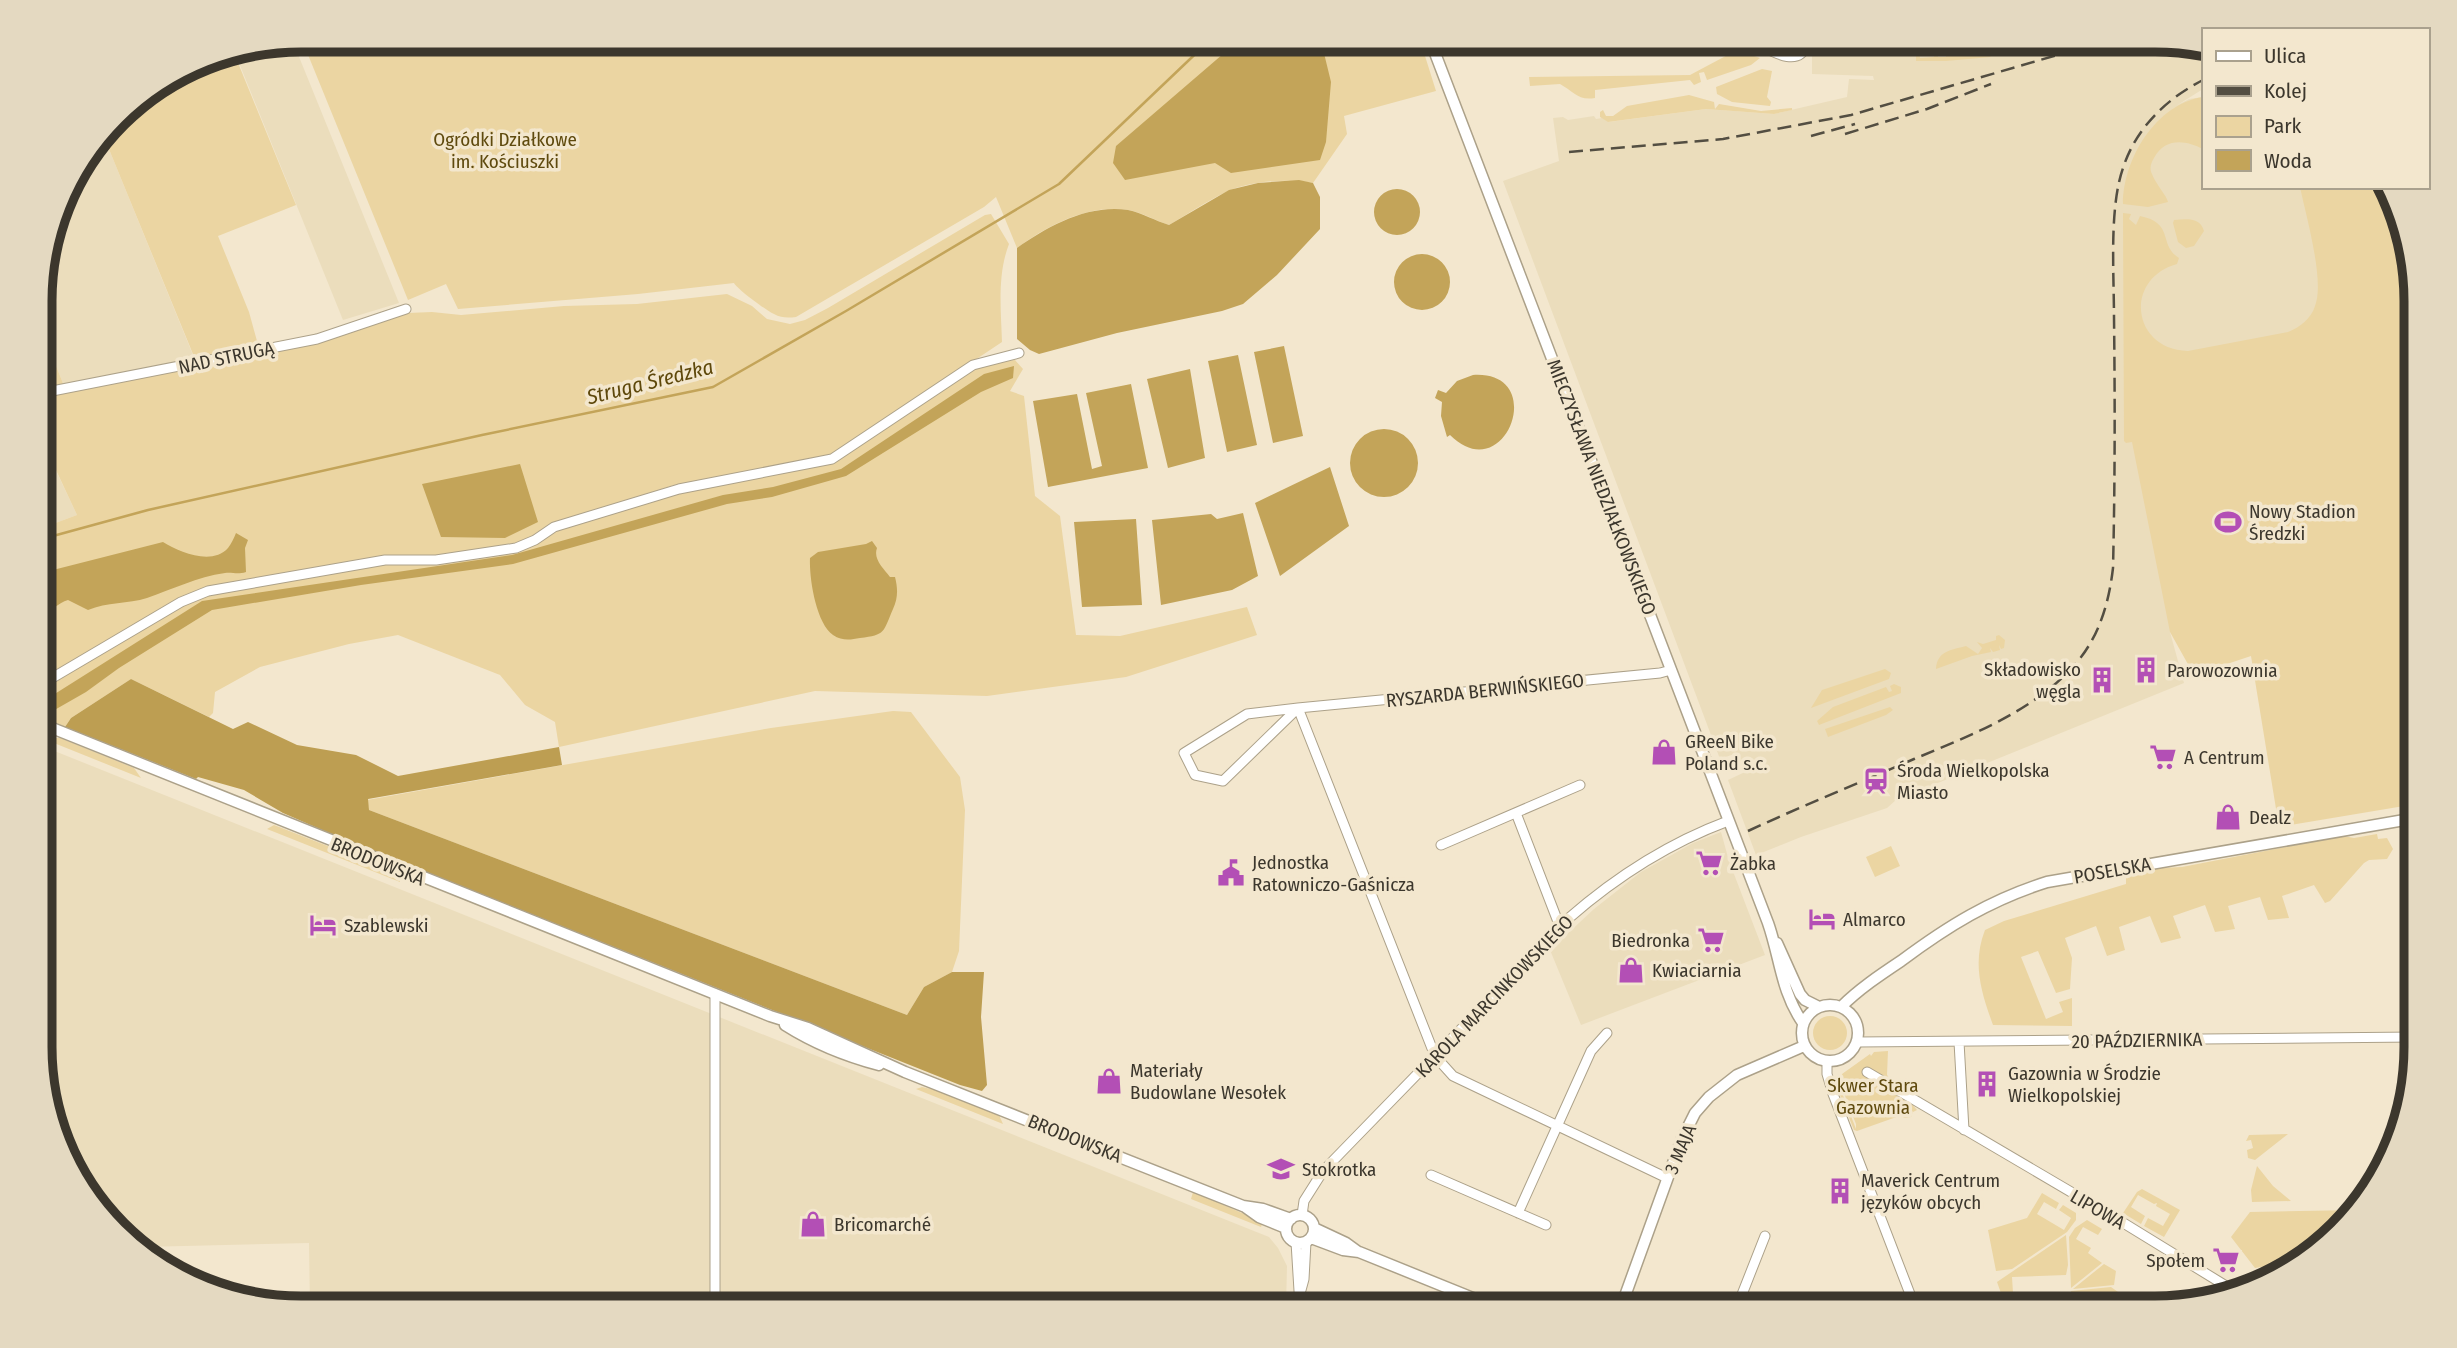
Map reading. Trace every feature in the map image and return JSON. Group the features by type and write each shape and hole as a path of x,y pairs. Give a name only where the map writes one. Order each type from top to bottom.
{"street":[{"name":"MIECZYSŁAWA NIEDZIAŁKOWSKIEGO","path":"1435,52 1772,935 1787,960 1800,993 1805,1000 1819,1007"},
{"path":"1776,52 1787,57 1798,57 1804,52"},
{"name":"NAD STRUGĄ","path":"52,391 317,339 406,309"},
{"path":"52,678 181,602 208,591 385,560 436,560 516,548 535,540 554,527 679,489 832,459 973,365 1019,353"},
{"name":"RYSZARDA BERWIŃSKIEGO","path":"1298,708 1223,781 1195,775 1184,753 1247,714 1298,708 1671,670"},
{"path":"1298,708 1435,1056 1454,1076 1667,1178"},
{"name":"BRODOWSKA","path":"52,728 770,1016 808,1028 905,1072 1243,1206 1263,1209 1293,1221"},
{"path":"1441,845 1580,785"},
{"path":"1516,813 1560,927"},
{"name":"POSELSKA","path":"1841,1007 1872,981 1960,919 2023,889 2047,882 2404,820"},
{"name":"KAROLA MARCINKOWSKIEGO","path":"1293,1221 1317,1179 1560,927 1592,898 1637,866 1682,841 1728,821"},
{"name":"MIECZYSŁAWA NIEDZIAŁKOWSKIEGO","path":"1772,935 1777,963 1789,998 1803,1023"},
{"path":"715,994 715,1296"},
{"path":"1819,1007 1841,1007 1853,1015 1856,1021 1857,1042 1846,1057 1827,1062 1815,1057 1804,1046 1803,1023 1812,1011 1819,1007"},
{"path":"1518,1213 1591,1051 1607,1033"},
{"name":"20 PAŹDZIERNIKA","path":"1857,1042 2404,1037"},
{"path":"1959,1042 1964,1130"},
{"name":"3 MAJA","path":"1625,1296 1688,1126 1709,1097 1737,1075 1804,1046"},
{"path":"1827,1062 1827,1074 1833,1094 1911,1296"},
{"name":"LIPOWA","path":"1867,1072 2225,1285"},
{"path":"1431,1175 1546,1225"},
{"path":"1300,1296 1297,1280 1307,1237 1308,1218 1293,1221 1291,1240 1307,1237 1346,1243 1359,1252 1468,1296"},
{"path":"1741,1296 1765,1236"}],"shaded area":[{"path":"297,52 399,303 343,320 238,61"},
{"path":"1812,52 2156,52 2202,57 2202,90 2176,106 2189,99 2202,97 2202,189 2319,189 2356,393 2170,632 2184,683 1896,800 1887,808 1756,855 1728,780 1745,772 1737,753 1720,759 1503,181 1559,161 1553,118 1563,117 1568,120 1594,116 1609,122 1706,109 1774,114 1847,97 1849,79 1874,80 1873,76 1812,74"},
{"path":"107,145 195,360 64,386 52,355 52,301 57,253 78,191"},
{"path":"52,462 77,515 52,524"},
{"path":"131,679 233,729 248,722 297,745 356,755 398,776 559,747 562,765 368,799 369,810 907,1015 924,987 952,972 984,972 981,1017 987,1085 982,1091 960,1085 336,836 283,813 244,790 198,777 196,779 65,727 71,718"},
{"path":"52,750 1269,1237 1287,1266 1286,1296 310,1296 309,1243 154,1247 114,1211 94,1185 78,1157 61,1111 53,1063"},
{"path":"1721,832 1729,861 1765,955 1581,1025 1550,950 1594,909 1641,872 1693,843"}],"green space":[{"name":"Ogródki Działkowe im. Kościuszki","path":"307,52 1424,52 1436,91 1344,116 1347,134 1313,183 1269,182 1235,188 1169,225 1128,210 1098,210 1055,224 1017,248 996,197 984,207 796,317 787,318 770,312 734,283 458,309 446,284 408,300"},
{"path":"1733,52 1760,58 1751,65 1707,80 1704,72 1699,73 1701,82 1694,85 1690,80 1595,90 1595,98 1589,99 1580,97 1560,84 1530,86 1529,77 1690,75"},
{"path":"1916,52 1919,52 1920,58 1934,57 1935,52 1938,52 1938,57 1946,57 1946,52 1957,56 1953,52 1985,52 1991,57 1916,61"},
{"path":"237,61 296,205 218,236 249,312 257,341 253,347 195,359 107,145 125,125 163,94 206,71"},
{"path":"1762,69 1772,71 1767,97 1771,102 1770,106 1732,102 1717,94 1716,87"},
{"path":"1689,95 1714,102 1715,109 1719,104 1761,111 1792,110 1774,114 1706,109 1608,122 1600,117 1603,110 1606,116 1613,116 1627,106"},
{"path":"2202,97 2202,149 2176,142 2159,151 2151,164 2151,170 2168,202 2148,207 2123,204 2129,169 2145,136 2171,110"},
{"path":"2300,189 2378,189 2396,237 2404,285 2404,806 2279,827 2251,656 2194,675 2170,632 2132,442 2124,441 2123,213 2131,214 2129,219 2136,225 2140,216 2158,224 2169,247 2179,258 2177,264 2160,272 2148,284 2142,298 2141,313 2146,327 2155,339 2169,348 2188,351 2288,332 2301,325 2311,315 2317,295 2314,248"},
{"path":"991,214 1009,244 1001,280 1002,342 831,456 674,485 549,525 533,537 515,544 208,589 52,675 52,524 77,515 52,461 52,396 317,343 408,313 461,315 564,306 637,304 727,294 752,306 767,319 790,324 805,320 828,308 985,215"},
{"path":"2174,220 2192,220 2202,226 2204,231 2194,246 2186,248 2178,242"},
{"path":"52,355 64,386 52,388"},
{"path":"1015,360 1023,369 1010,391 1024,396 1035,496 1060,516 1076,635 1120,636 1247,607 1257,635 1126,677 987,696 815,691 559,747 555,722 525,705 500,675 398,635 349,644 260,667 215,692 213,713 209,717 131,679 71,718 65,727 52,721 52,684 182,605 207,594 385,564 495,554 555,529 691,490 834,462 974,369 996,362"},
{"path":"1999,635 2005,640 2004,648 2001,649 1999,645 2000,650 1993,652 1990,648 1991,652 1936,669 1939,658 1946,652 1966,646 1978,654 1982,648 1977,642 1983,644 1996,640"},
{"path":"1885,669 1891,673 1889,679 1811,708 1822,690"},
{"path":"1894,684 1901,687 1901,693 1819,725 1817,721 1833,707 1886,687 1889,692 1892,691 1890,686"},
{"path":"1890,707 1893,710 1886,715 1828,737 1825,729"},
{"path":"893,711 911,712 960,777 965,810 959,951 952,972 924,987 907,1015 369,810 367,800 771,728"},
{"path":"60,738 134,768 141,778 52,742 52,739"},
{"path":"274,825 394,872 399,876 400,882 267,829"},
{"path":"2377,834 2378,839 2387,838 2393,849 2387,859 2364,863 2330,901 2325,903 2314,885 2282,896 2289,918 2268,920 2260,897 2228,906 2235,929 2215,932 2205,905 2173,916 2181,938 2161,943 2150,916 2119,927 2125,950 2107,956 2096,926 2065,938 2072,958 2070,989 2056,993 2038,951 2021,957 2046,1019 2063,1012 2059,1002 2072,998 2072,1026 1993,1025 1980,978 1979,954 1985,930 2004,921 2126,884 2126,874 2182,867 2343,836 2354,838"},
{"path":"1891,846 1900,866 1875,877 1866,857"},
{"path":"1830,1016 1842,1021 1847,1033 1842,1045 1830,1050 1818,1045 1813,1033 1818,1021"},
{"name":"Skwer Stara Gazownia","path":"1888,1051 1887,1075 1917,1110 1911,1117 1904,1118 1902,1115 1854,1130 1838,1090 1837,1080 1856,1129 1840,1083 1842,1074 1874,1052"},
{"path":"922,1087 944,1092 999,1115 1003,1124 916,1089"},
{"path":"2288,1134 2255,1160 2248,1158 2247,1150 2253,1148 2251,1140 2246,1141 2249,1135"},
{"path":"2257,1166 2273,1186 2291,1201 2252,1202 2251,1190"},
{"path":"2142,1189 2180,1210 2164,1237 2144,1226 2148,1218 2163,1226 2170,1214 2156,1206 2157,1203 2138,1195 2131,1207 2145,1216 2141,1224 2123,1213"},
{"path":"1193,1192 1263,1222 1261,1227 1191,1199"},
{"path":"2042,1193 2059,1203 2056,1209 2044,1202 2037,1214 2064,1230 2071,1218 2059,1210 2063,1205 2076,1213 2076,1220 2067,1232 2012,1269 1996,1271 1988,1230 2027,1218"},
{"path":"2344,1210 2320,1234 2294,1254 2275,1265 2255,1268 2231,1237 2250,1212"},
{"path":"2087,1220 2102,1229 2098,1235 2083,1227 2076,1239 2091,1248 2088,1253 2102,1263 2071,1288 2069,1237 2075,1228"},
{"path":"2066,1235 2066,1275 2012,1277 2013,1293 2020,1293 2021,1296 2002,1296 1997,1282"},
{"path":"2104,1264 2116,1271 2114,1285 2073,1289"},
{"path":"2111,1287 2124,1296 2071,1296 2071,1291"}],"water":[{"path":"1324,52 1331,82 1326,142 1320,160 1231,173 1215,163 1125,180 1113,163 1116,146 1223,54"},
{"path":"1299,180 1313,183 1320,197 1320,229 1277,275 1243,304 1039,354 1017,339 1017,248 1042,232 1069,218 1113,209 1133,211 1169,225 1229,190 1258,183"},
{"path":"1397,189 1413,196 1420,212 1413,228 1397,235 1381,228 1374,212 1381,196"},
{"path":"1416,254 1428,254 1438,258 1446,266 1450,282 1446,298 1438,306 1428,310 1416,310 1406,306 1398,298 1394,288 1394,276 1398,266 1406,258"},
{"path":"1284,346 1303,436 1273,443 1254,352"},
{"path":"1238,355 1257,445 1227,452 1208,361"},
{"path":"1014,366 1013,378 981,392 846,476 772,497 727,504 513,564 361,585 212,610 52,711 52,696 202,601 512,555 723,495 773,487 841,469 984,374"},
{"path":"1190,369 1205,458 1168,468 1147,379"},
{"path":"1473,375 1496,378 1510,390 1514,406 1511,424 1502,439 1488,448 1470,448 1450,435 1447,437 1441,416 1442,402 1435,398 1438,390 1446,393 1457,381"},
{"path":"1131,384 1148,468 1048,487 1033,401 1077,394 1092,469 1102,466 1086,393"},
{"path":"1384,429 1397,432 1408,439 1415,450 1418,463 1415,476 1408,487 1397,494 1384,497 1371,494 1360,487 1353,476 1350,463 1353,450 1360,439 1371,432"},
{"path":"520,464 538,522 505,538 441,537 422,484"},
{"path":"1330,467 1349,526 1280,576 1255,503"},
{"path":"1243,513 1258,576 1232,590 1161,605 1152,520 1211,514 1217,519"},
{"path":"1136,519 1142,605 1082,607 1074,522"},
{"path":"236,533 248,540 245,548 246,572 215,575 147,598 88,610 68,600 52,609 52,570 163,542 186,553 205,557 221,553 228,548"},
{"path":"872,541 877,548 879,563 890,577 895,577 895,605 879,634 853,639 840,638 827,629 818,611 812,588 810,558 818,552"}],"waterway":[{"name":"Struga Średzka","path":"52,536 148,510 482,435 713,387 1059,184 1197,52"}],"railway":[{"path":"1569,152 1723,139 1851,115 2068,52"},
{"path":"2120,53 2178,54"},
{"path":"1748,831 2002,719 2043,694 2062,678 2086,651 2102,617 2113,568 2113,241 2119,184 2129,154 2144,128 2177,96 2202,81"},
{"path":"1845,134 1927,109 1991,84"},
{"path":"1811,136 1855,124"}],"place":[{"name":"Nowy Stadion Średzki","path":"2228,522"},
{"name":"Parowozownia","path":"2146,670"},
{"name":"Składowisko węgla","path":"2102,680"},
{"name":"GReeN Bike Poland s.c.","path":"1664,752"},
{"name":"A Centrum","path":"2163,757"},
{"name":"Środa Wielkopolska Miasto","path":"1876,781"},
{"name":"Dealz","path":"2228,817"},
{"name":"Żabka","path":"1709,863"},
{"name":"Jednostka Ratowniczo-Gaśnicza","path":"1231,873"},
{"name":"Almarco","path":"1822,919"},
{"name":"Szablewski","path":"323,925"},
{"name":"Biedronka","path":"1711,940"},
{"name":"Kwiaciarnia","path":"1631,970"},
{"name":"Materiały Budowlane Wesołek","path":"1109,1081"},
{"name":"Gazownia w Środzie Wielkopolskiej","path":"1987,1084"},
{"name":"Stokrotka","path":"1281,1169"},
{"name":"Maverick Centrum języków obcych","path":"1840,1191"},
{"name":"Bricomarché","path":"813,1224"},
{"name":"Społem","path":"2226,1260"}]}
